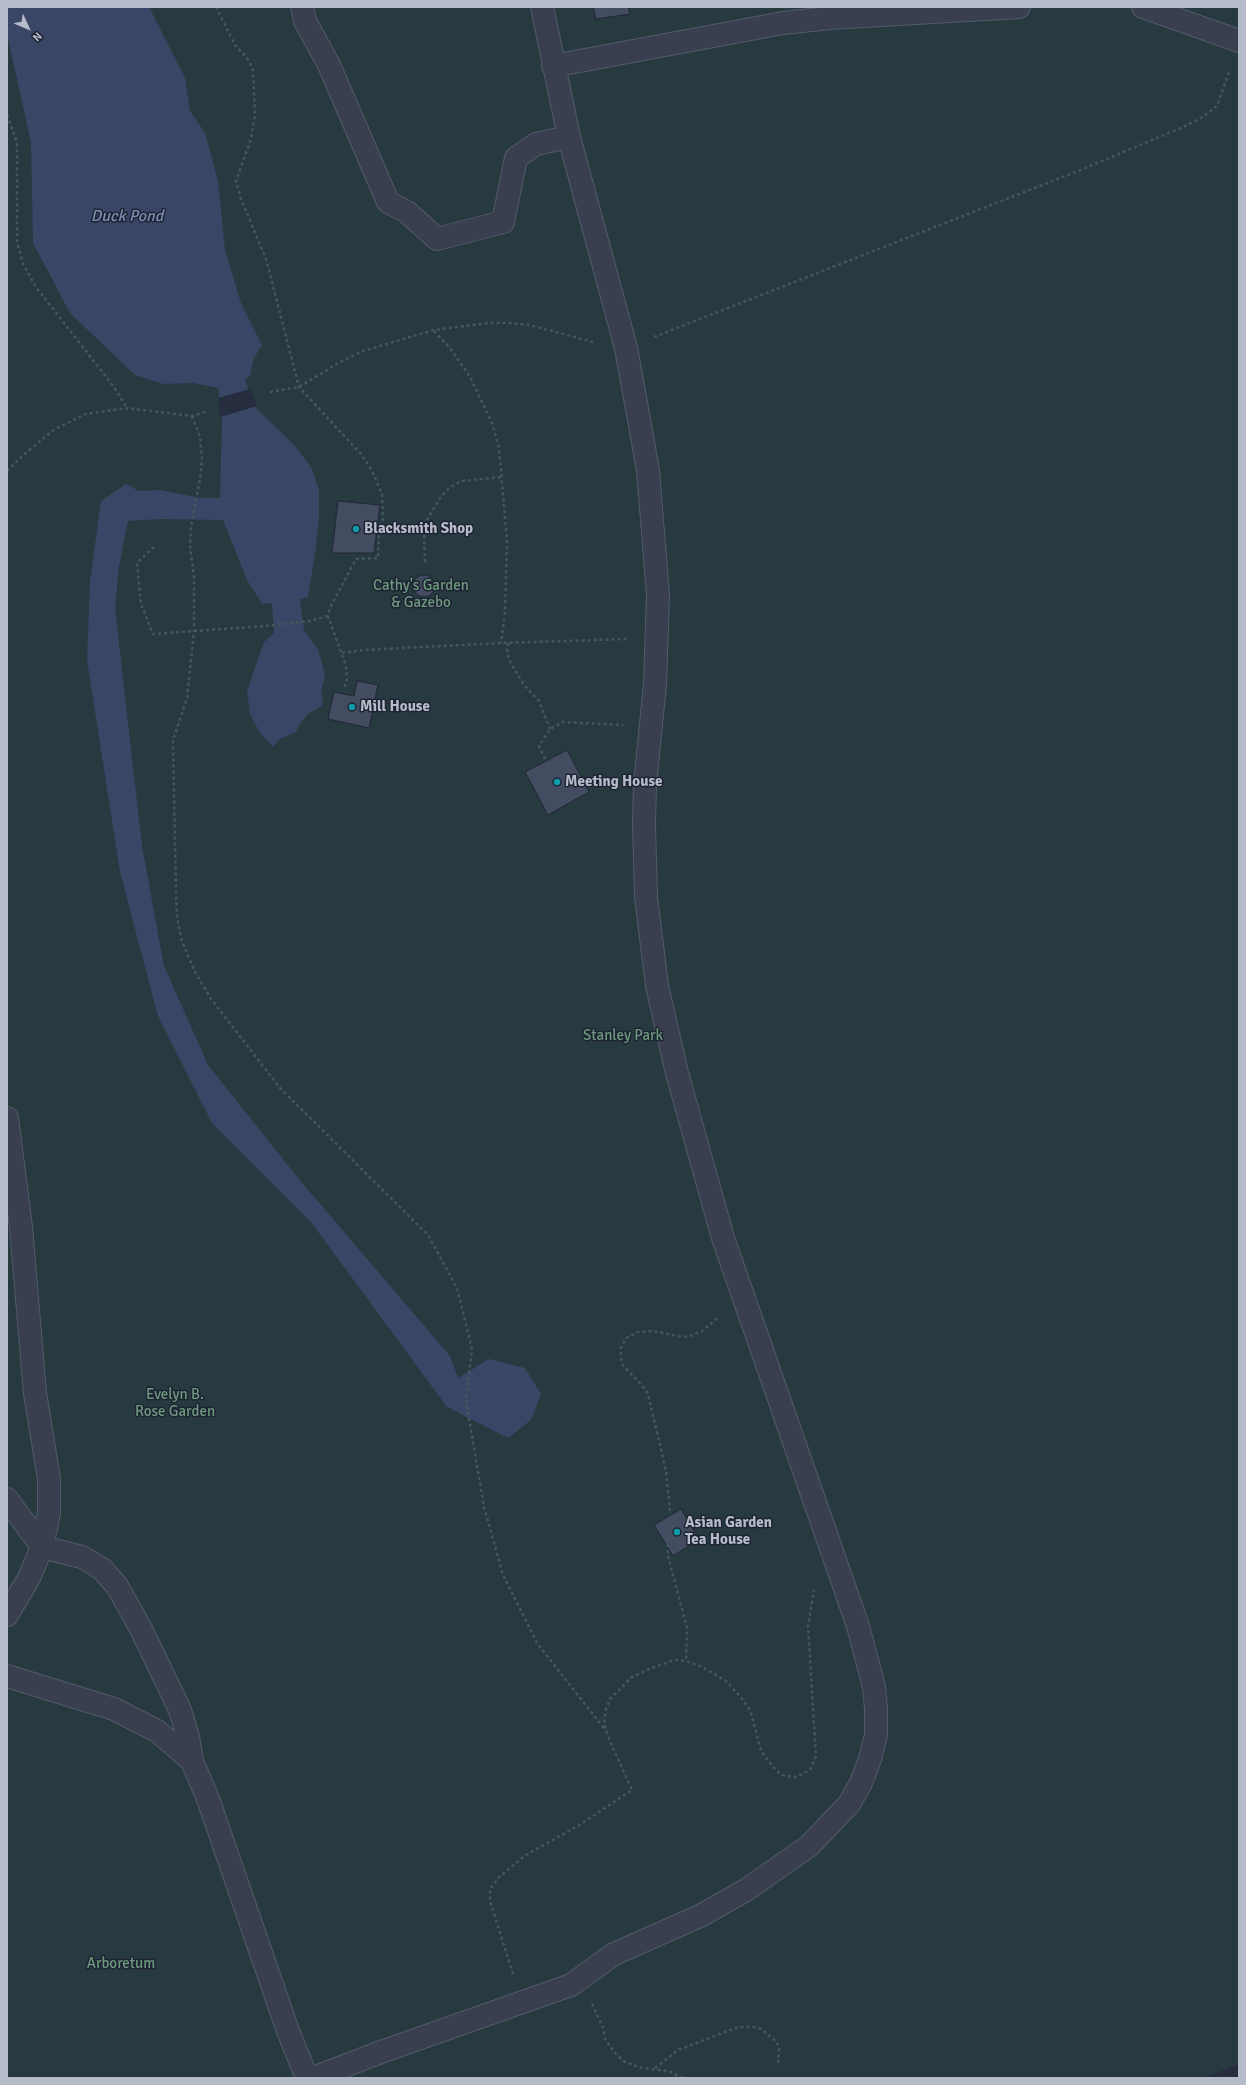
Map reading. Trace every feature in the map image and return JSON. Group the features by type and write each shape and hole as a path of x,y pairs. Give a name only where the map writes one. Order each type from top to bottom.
{"lane":[{"path":"302,7 305,21 329,65 388,202 407,212 437,239 503,222 516,158 536,144 569,137"},
{"path":"313,2078 381,2052 571,1985 621,1951 700,1916 746,1890 809,1846 850,1804 861,1783 870,1759 876,1735 874,1687 866,1655 839,1566 723,1238 677,1073 657,986 646,897 644,852 645,785 651,726 657,636 658,588 650,491 626,348 569,137 553,66 542,7"},
{"path":"553,66 783,23 830,18 1019,7"},
{"path":"1143,7 1239,41"},
{"path":"7,1118 21,1227 35,1392 49,1479 49,1513 42,1547 29,1578 7,1615"},
{"path":"7,1499 42,1547 93,1562 102,1568 117,1586 144,1635 180,1710 188,1737 192,1761 208,1799 288,2031 307,2078"},
{"path":"7,1676 114,1709 157,1731 192,1761"}],"path":[{"path":"216,7 235,45 247,58 254,70 256,114 251,139 236,181 241,199 266,259 299,387 363,458 378,484 384,504 382,523 379,529 378,558 356,559 330,608 328,616 342,654 346,672 344,689"},
{"path":"270,392 299,387 340,362 363,351 434,330 489,323 510,323 536,327 606,346 626,348 1083,169 1183,127 1201,118 1217,106 1232,63"},
{"path":"7,115 17,142 17,242 23,264 36,286 114,387 127,408"},
{"path":"434,330 462,363 482,400 496,436 503,477 508,540 505,612 501,643"},
{"path":"7,472 38,442 73,419 102,411 127,408 192,416 204,412"},
{"path":"192,416 200,437 202,458 200,479 191,527 190,546 194,577 194,632 187,698 172,740 177,918 182,941 194,970 211,999 280,1088 428,1235 458,1288 472,1349 466,1401 484,1507 503,1575 540,1648 606,1731"},
{"path":"424,562 425,528 431,512 440,498 450,487 462,481 503,477"},
{"path":"154,547 137,563 141,604 153,634 264,626 310,621 328,616"},
{"path":"342,654 363,650 501,643 609,641 657,636"},
{"path":"508,643 507,653 511,664 524,685 539,701 550,729"},
{"path":"545,760 539,746 550,729 563,722 651,726"},
{"path":"670,1511 666,1471 649,1398 646,1390 623,1365 621,1348 626,1338 638,1332 653,1332 683,1337 696,1334 709,1326 726,1309 743,1298"},
{"path":"668,1532 668,1556 687,1628 686,1661"},
{"path":"522,2003 490,1902 490,1888 499,1877 526,1855 581,1824 632,1790 606,1731 604,1723 606,1709 610,1698 632,1677 659,1665 675,1660 686,1661 716,1674 726,1681 743,1700 750,1710 762,1751 781,1775 788,1777 804,1775 810,1770 816,1756 808,1626 813,1595 821,1577 839,1566"},
{"path":"655,2068 678,2050 738,2027 761,2029 777,2042 779,2049 778,2064"},
{"path":"602,2028 602,2034 608,2045 625,2062 642,2068 655,2068 669,2071 682,2078"}],"green space":[{"name":"Stanley Park","path":"7,7 1239,7 1239,2064 1204,2078 7,2078"}],"water":[{"name":"Duck Pond","path":"7,7 149,7 185,78 190,111 205,133 218,181 225,250 241,303 262,345 254,358 250,376 245,379 254,406 294,445 311,467 319,490 319,518 308,597 300,599 304,630 318,649 325,675 321,692 323,700 322,706 308,714 301,722 296,732 280,739 273,747 260,733 250,714 247,691 264,642 274,633 272,603 262,604 247,580 223,520 160,519 128,521 119,566 115,608 142,846 164,966 208,1065 298,1178 450,1356 458,1378 489,1359 525,1368 541,1394 531,1420 508,1438 447,1407 311,1222 212,1123 158,1016 120,872 87,660 90,581 101,501 126,484 139,491 160,490 200,498 220,498 222,417 218,388 193,383 163,384 135,375 70,313 33,243 31,142 7,34"}],"pier":[{"path":"250,389 257,406 220,417 218,398"}],"building":[{"path":"593,7 628,7 630,14 596,19"},
{"name":"Blacksmith Shop","path":"338,501 380,505 374,553 332,553"},
{"path":"424,575 432,578 435,586 432,594 424,597 416,594 413,586 416,578"},
{"name":"Mill House","path":"357,681 378,685 369,728 328,719 334,692 354,696"},
{"name":"Meeting House","path":"567,750 589,792 548,815 525,772"},
{"name":"Asian Garden Tea House","path":"681,1509 699,1539 673,1556 654,1525"}],"place":[{"name":"Blacksmith Shop","path":"356,529"},
{"name":"Mill House","path":"352,707"},
{"name":"Meeting House","path":"557,782"},
{"name":"Asian Garden Tea House","path":"677,1532"}],"park label":[{"name":"Cathy's Garden & Gazebo","path":"421,594"},
{"name":"Evelyn B. Rose Garden","path":"175,1404"},
{"name":"Arboretum","path":"121,1964"}]}
